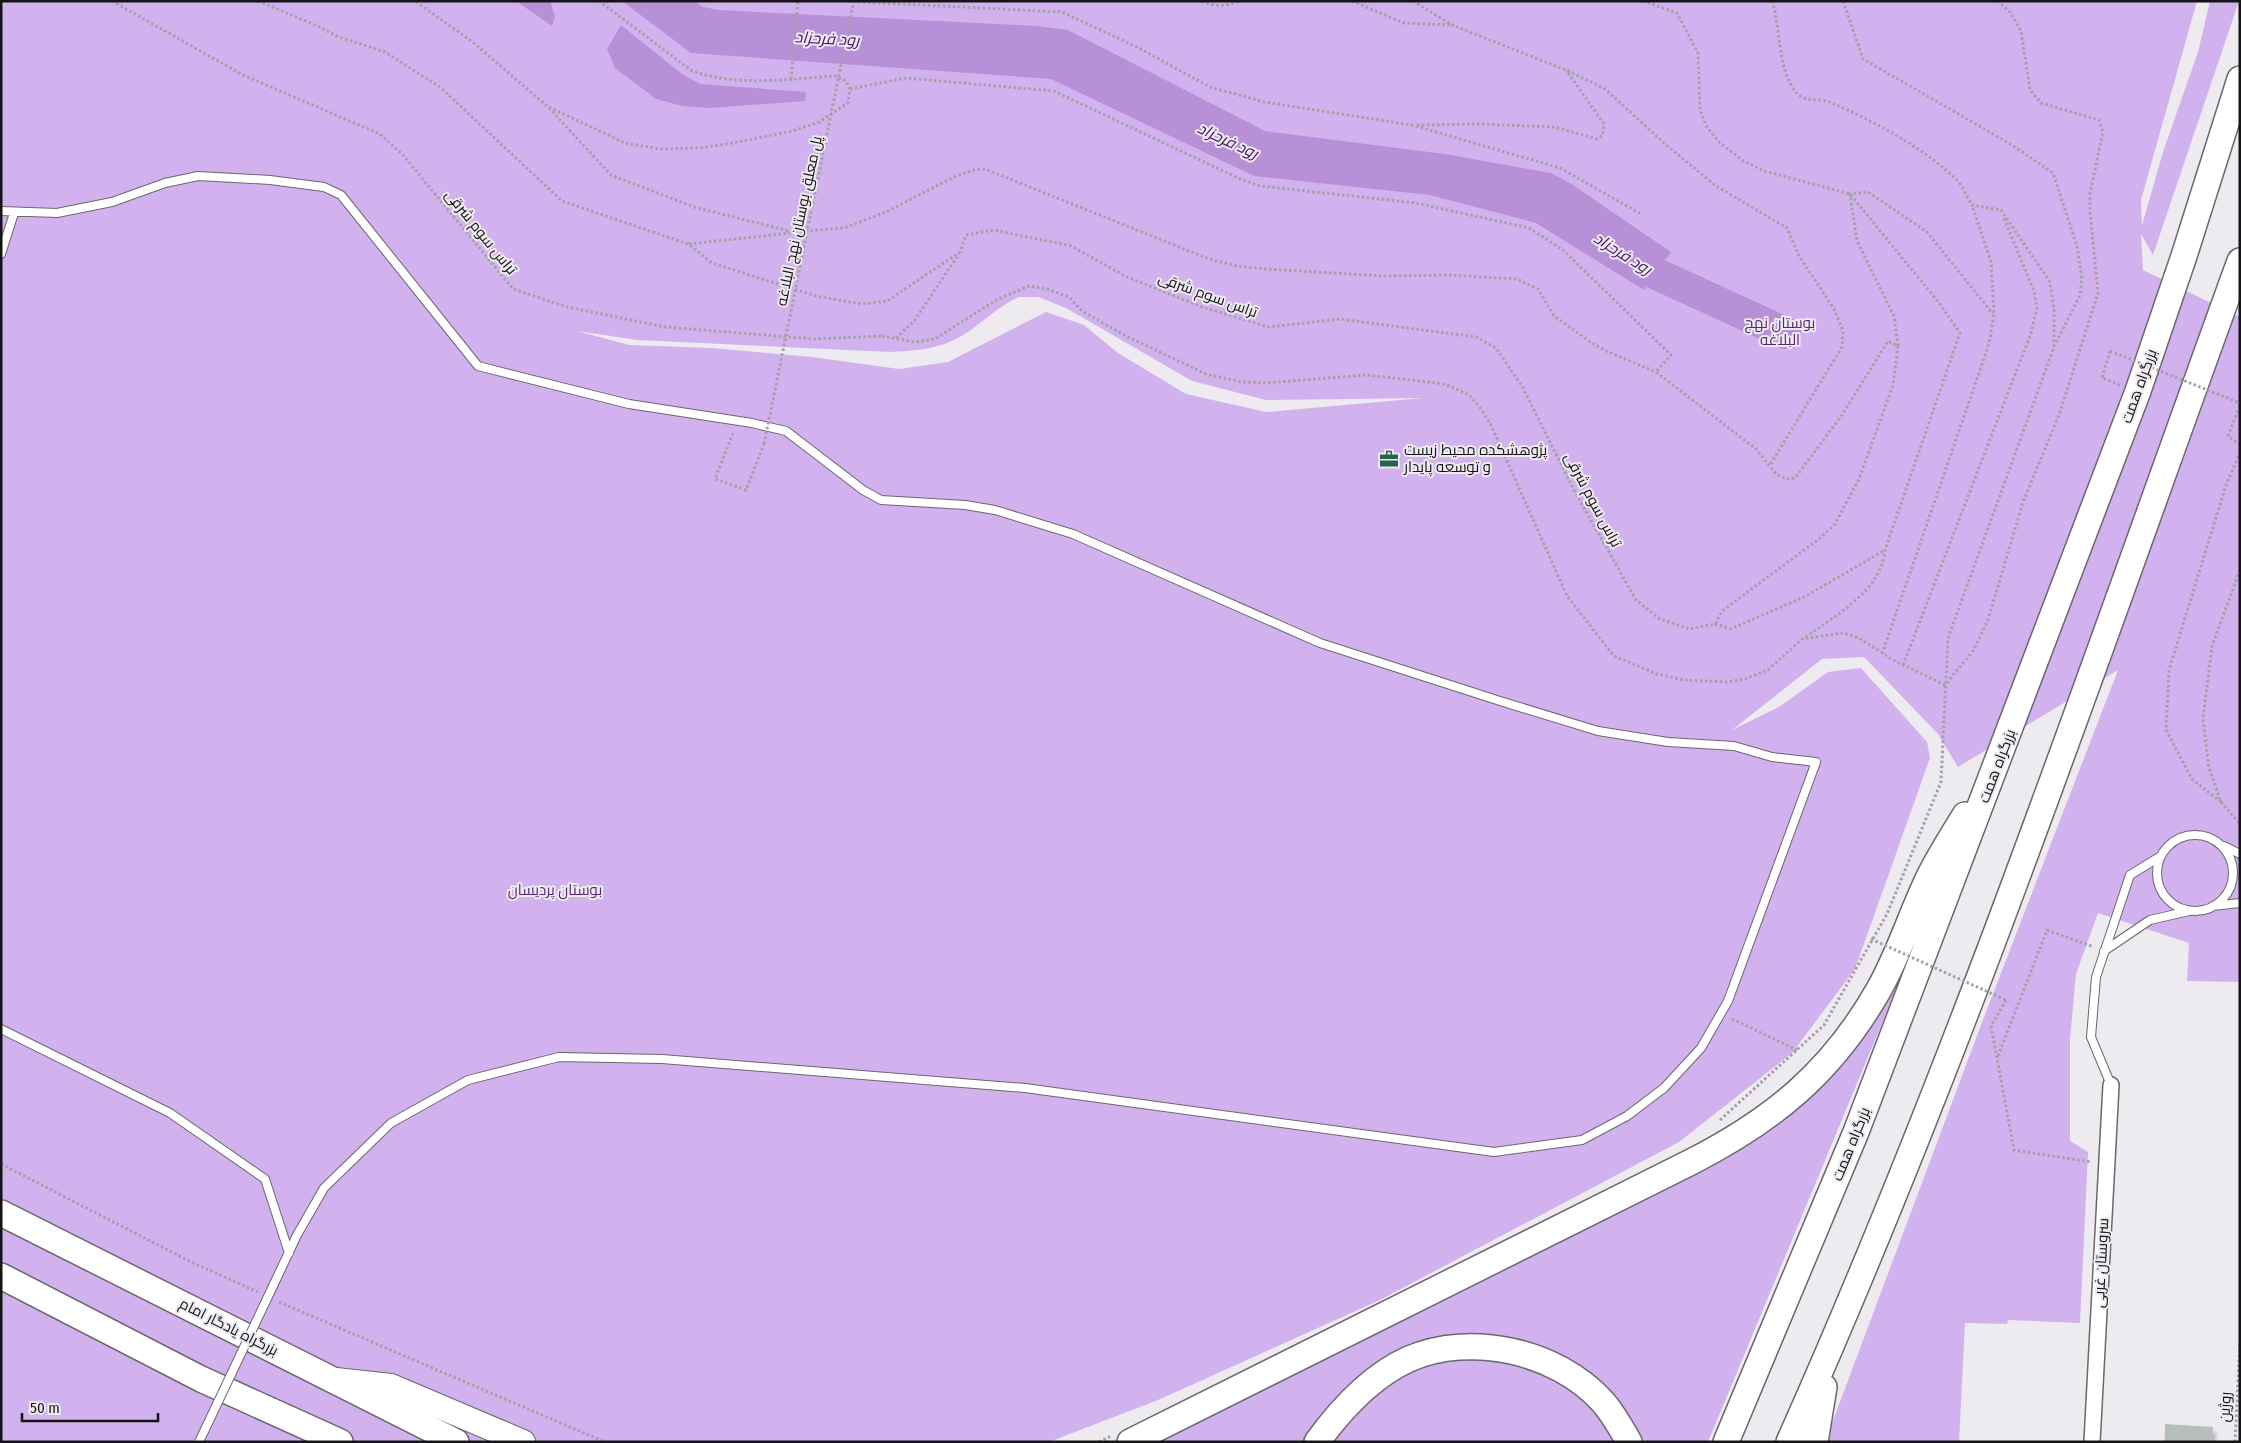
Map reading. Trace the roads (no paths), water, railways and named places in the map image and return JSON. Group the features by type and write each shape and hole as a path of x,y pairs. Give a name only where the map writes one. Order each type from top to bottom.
{"highway":[{"name":"بزرگراه همت","path":"1726,1442 1856,1132 2001,755 2138,391 2184,256 2240,79"},
{"path":"1789,1442 1830,1352 1976,990 2240,261"},
{"path":"1130,1442 1698,1158 1738,1136 1776,1110 1833,1057 1856,1025 1878,990 1932,870 2001,755"},
{"name":"بزرگراه یادگار امام","path":"1,1213 229,1326 328,1379 456,1442"},
{"path":"1,1276 201,1379 340,1442"},
{"path":"1317,1442 1358,1394 1383,1374 1409,1359 1437,1351 1483,1347 1519,1353 1549,1364 1574,1378 1601,1400 1629,1442"},
{"path":"1814,1442 1830,1352"}],"main road":[{"path":"328,1379 391,1386 523,1442"},
{"path":"289,1418 308,1442"}],"street":[{"name":"سروستان غربی","path":"2092,1442 2110,1085"}],"lane":[{"path":"1,211 14,213 57,213 112,202 165,183 198,176 270,180 324,187 341,195 478,366 629,404 737,420 786,431 863,490 881,500 965,505 995,510 1073,534 1320,643 1500,702 1598,731 1668,742 1734,746 1772,756 1816,762 1728,1002 1701,1048 1664,1088 1627,1116 1582,1140 1494,1152 1025,1088 662,1059 559,1057 468,1080 391,1122 324,1188 289,1253 199,1442"},
{"path":"1,254 14,213"},
{"path":"2110,1085 2091,1037 2096,977 2130,875 2161,856 2172,843 2188,835 2200,834 2240,854"},
{"path":"2104,951 2150,920 2190,910 2202,910 2213,906 2223,899 2230,889 2233,878 2233,865 2229,854 2222,845"},
{"path":"2161,856 2158,874 2162,891 2169,900 2179,907 2190,910"},
{"path":"2213,906 2240,904"},
{"path":"1,1029 170,1113 265,1179 289,1253"}],"water":[{"path":"516,1 550,1 555,16 552,26"},
{"path":"622,1 695,1 703,7 719,10 1037,26 1068,30 1265,131 1445,154 1551,173 1570,183 1671,252 1644,290 1536,223 1430,195 1254,176 1051,79 691,53"},
{"path":"621,25 682,74 700,84 806,92 805,101 710,108 682,106 656,99 615,68 607,49"}],"waterway":[{"name":"رود فرحزاد","path":"1616,251 1637,265 1785,333"}],"place":[{"name":"پژوهشکده محیط زیست و توسعه پایدار","path":"1389,459"}],"park label":[{"name":"بوستان نهج البلاغه","path":"1780,332"},
{"name":"بوستان پردیسان","path":"555,890"}]}
